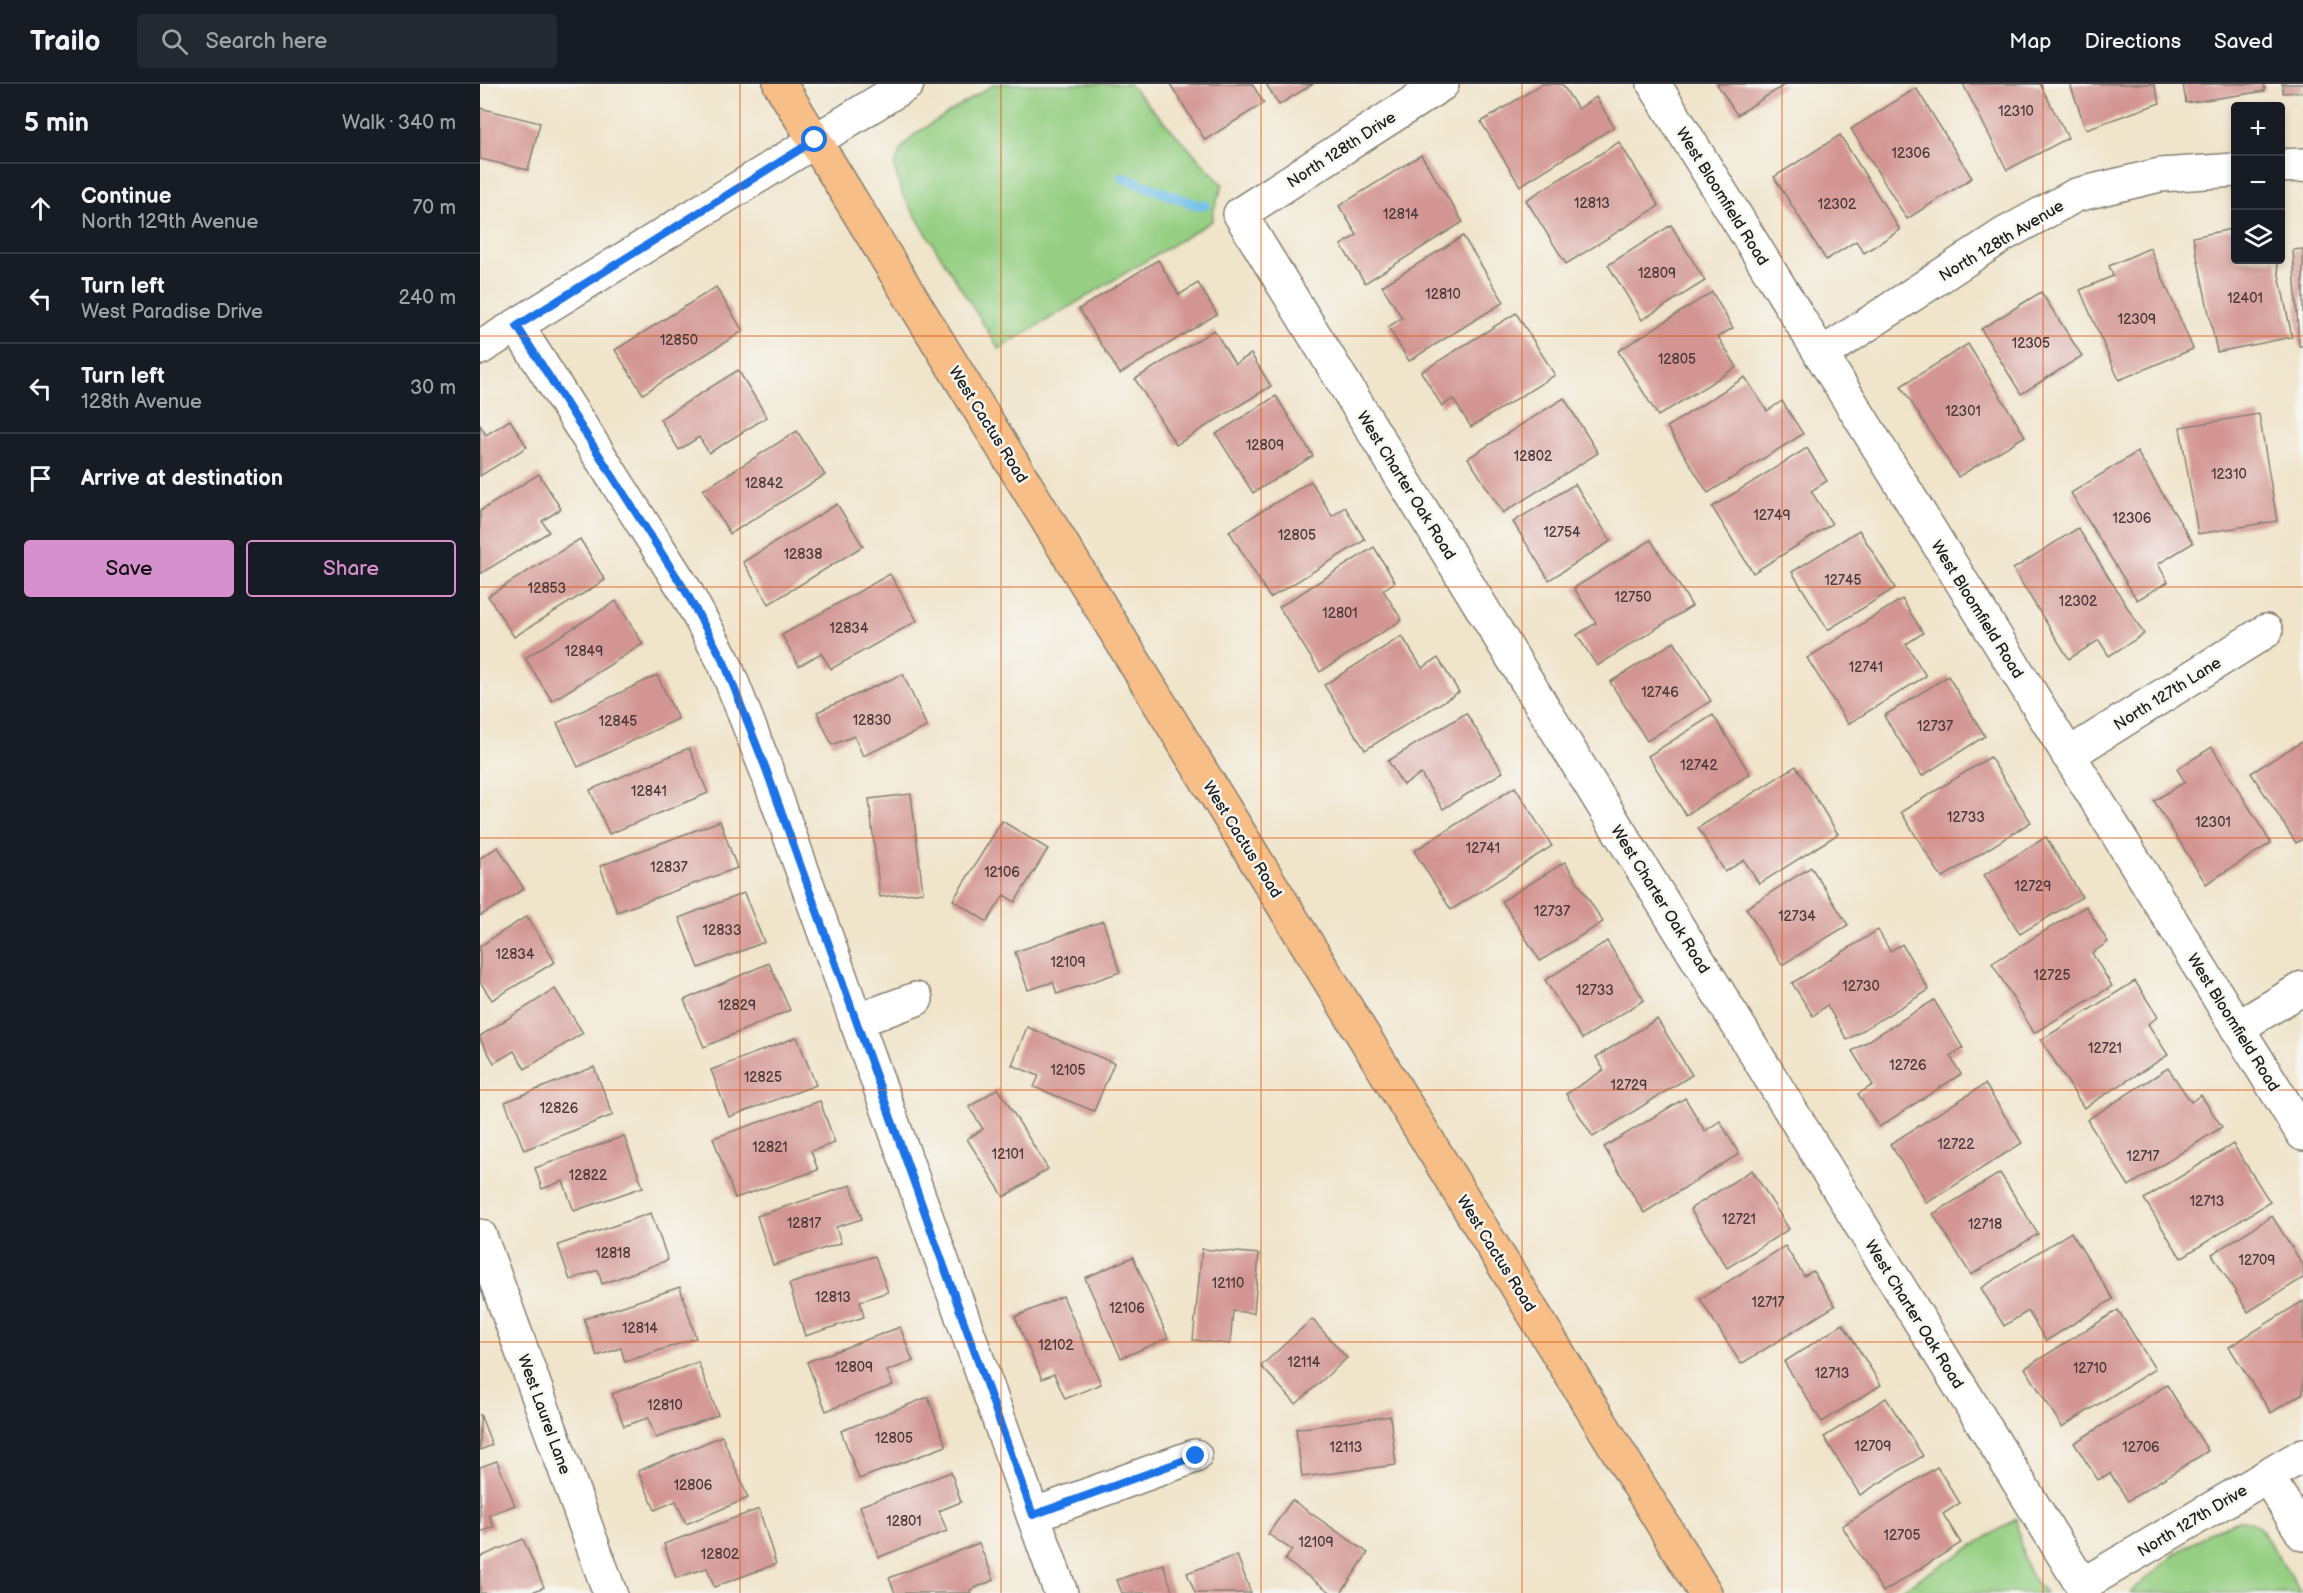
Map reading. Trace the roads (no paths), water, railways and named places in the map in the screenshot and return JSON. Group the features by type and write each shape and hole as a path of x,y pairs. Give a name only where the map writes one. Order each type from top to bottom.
{"main road":[{"name":"West Cactus Road","path":"780,84 1705,1593"}],"street":[{"path":"480,348 907,84"},
{"name":"North 128th Drive","path":"1240,214 1442,84"},
{"name":"West Bloomfield Road","path":"1654,84 2303,1134"},
{"path":"2285,166 2303,165"},
{"name":"North 128th Avenue","path":"1821,355 2003,236 2076,195 2160,175 2231,170"},
{"name":"West Charter Oak Road","path":"1240,214 2082,1585"},
{"path":"517,326 685,590 724,662 766,769 1061,1593"},
{"name":"North 127th Lane","path":"2068,755 2266,632"},
{"path":"2237,1028 2303,988"},
{"path":"856,1021 916,999"},
{"name":"West Laurel Lane","path":"480,1236 610,1593"},
{"name":"North 127th Drive","path":"2082,1585 2303,1455"},
{"path":"1033,1515 1196,1456"},
{"path":"2267,1476 2303,1534"}],"waterway":[{"path":"1122,177 1197,205 1205,205"}]}
